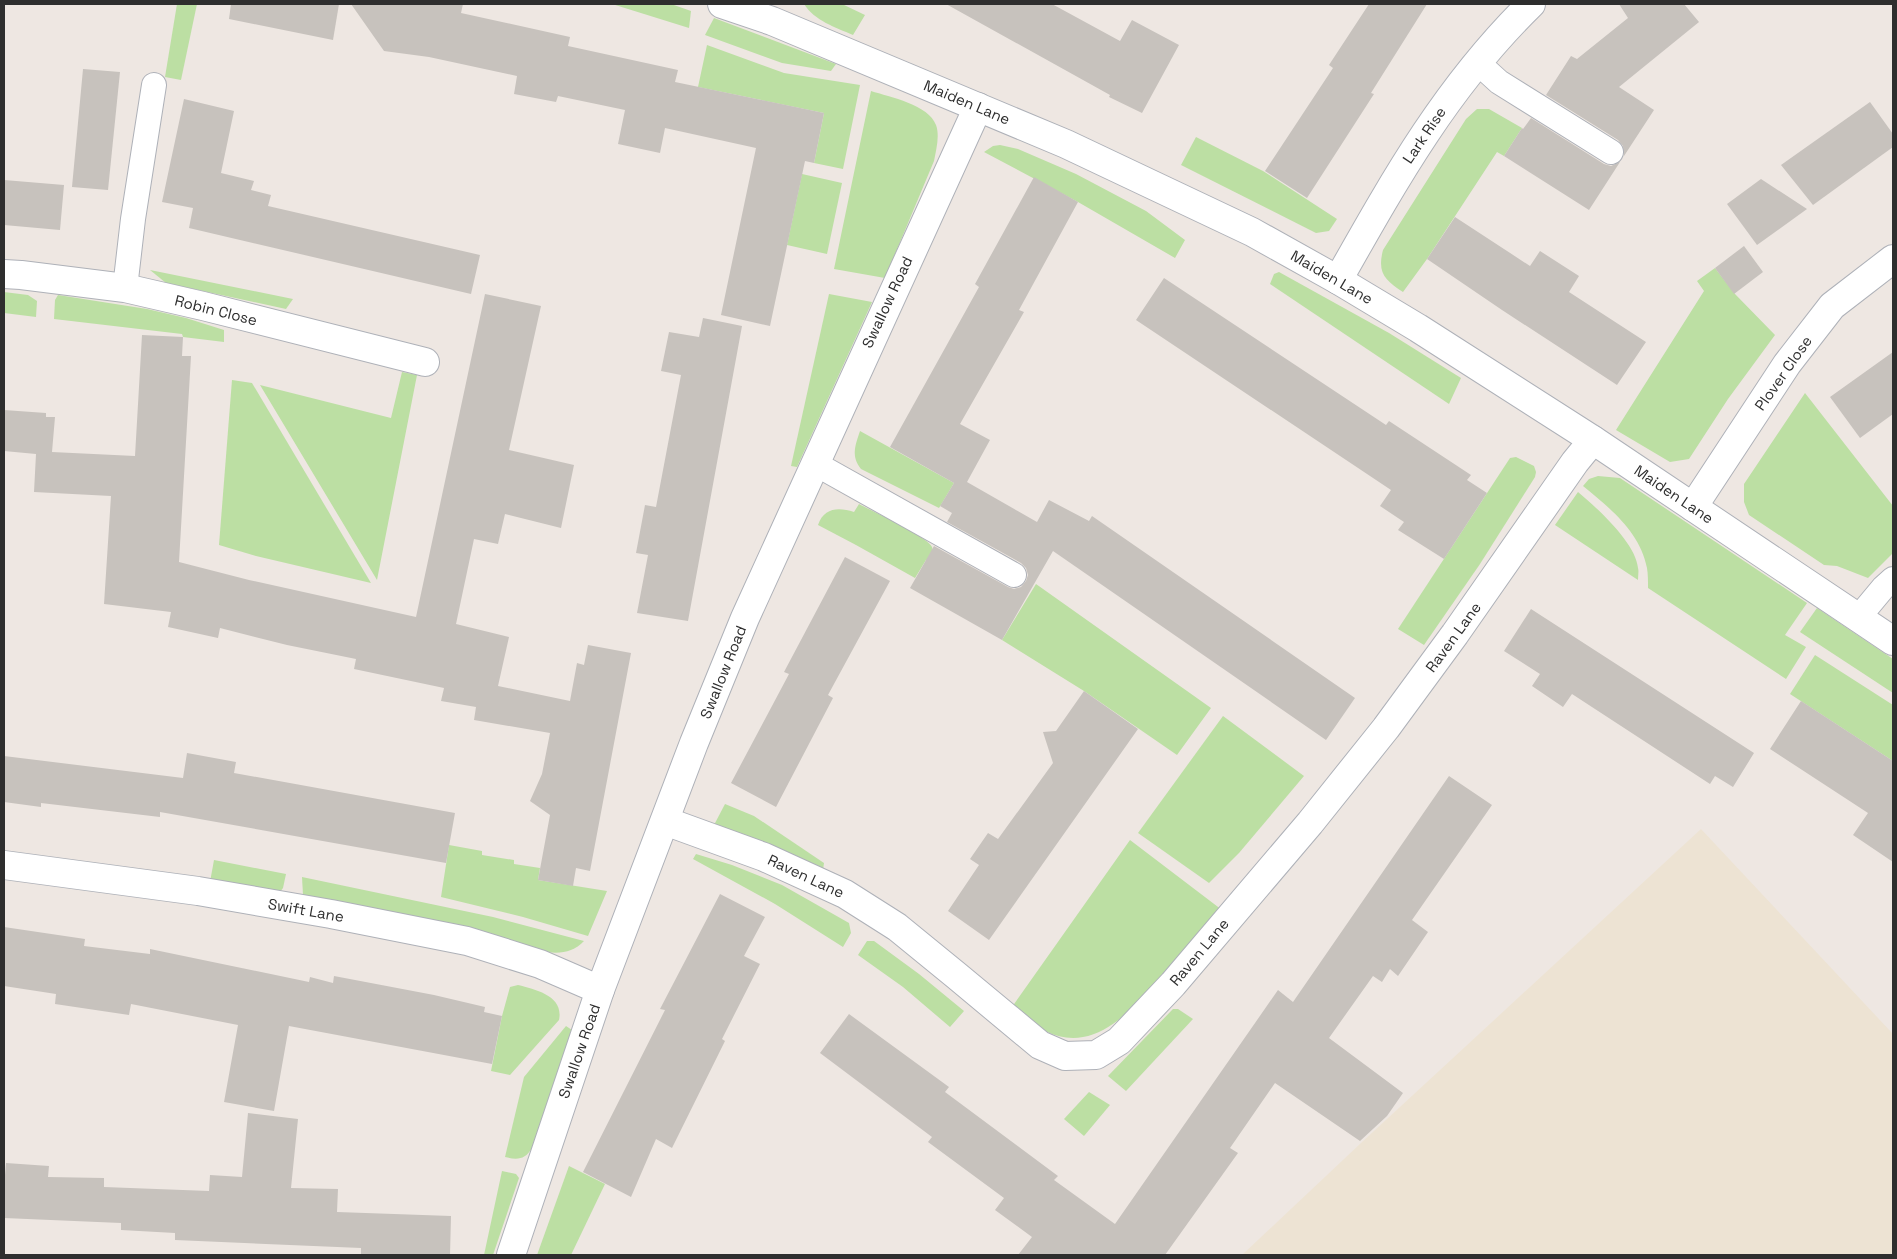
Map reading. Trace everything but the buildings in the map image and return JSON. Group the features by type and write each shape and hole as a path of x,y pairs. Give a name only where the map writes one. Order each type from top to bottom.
{"street":[{"name":"Maiden Lane","path":"722,4 776,12 978,107 1066,144 1162,188 1252,232 1338,280 1418,328 1593,440 1893,641"},
{"name":"Lark Rise","path":"1338,280 1379,205 1410,154 1477,62 1531,4"},
{"name":"Swallow Road","path":"511,1255 600,990 745,618 814,463 978,107"},
{"name":"Plover Close","path":"1693,507 1787,364 1832,306 1893,259"},
{"name":"Robin Close","path":"4,274 125,288 424,362"},
{"name":"Raven Lane","path":"665,821 764,856 845,894 896,927 1040,1045 1065,1056 1096,1055 1120,1041 1173,984 1310,823 1386,728 1575,462 1593,440"},
{"name":"Swift Lane","path":"4,866 198,891 330,914 467,941 540,964 600,990"}],"lane":[{"path":"1477,62 1499,82 1611,152"},
{"path":"125,288 133,219 154,85"},
{"path":"814,463 1014,575"},
{"path":"1858,618 1893,579"}],"shaded area":[{"path":"1701,829 1893,1034 1893,1255 1242,1255 1361,1143"}],"green space":[{"path":"177,4 197,4 181,80 165,77"},
{"path":"612,4 671,4 691,11 689,28"},
{"path":"804,4 842,4 865,15 853,35 820,19"},
{"path":"714,18 836,64 831,71 782,63 705,35"},
{"path":"707,45 784,73 860,85 843,169 814,163 824,113 698,87"},
{"path":"871,91 898,99 926,112 936,125 938,134 934,161 885,278 834,269"},
{"path":"1477,109 1489,109 1522,128 1504,156 1497,152 1427,259 1403,292 1391,284 1384,275 1381,265 1383,250 1466,119"},
{"path":"1196,137 1263,171 1337,219 1329,231 1316,233 1181,165"},
{"path":"1000,145 1018,149 1076,174 1146,211 1185,240 1175,258 1078,202 984,152 993,146"},
{"path":"802,174 842,183 827,254 787,245"},
{"path":"1715,268 1735,294 1775,335 1728,399 1689,459 1670,462 1616,430 1704,291 1697,281"},
{"path":"150,270 293,299 286,309 166,283"},
{"path":"1279,272 1389,333 1461,378 1449,404 1270,284 1274,274"},
{"path":"4,292 28,295 37,301 36,317 4,313"},
{"path":"829,294 872,302 797,467 791,466"},
{"path":"58,295 147,309 186,318 224,330 224,342 183,337 182,334 54,319 55,300"},
{"path":"402,372 417,375 377,580 260,385 391,418"},
{"path":"232,380 252,383 371,583 256,556 219,545"},
{"path":"1805,393 1893,506 1893,553 1868,578 1837,566 1824,565 1749,515 1744,502 1744,484"},
{"path":"860,431 954,483 939,508 861,469 855,455 855,446"},
{"path":"1516,457 1534,466 1535,477 1480,564 1424,645 1398,629 1510,458"},
{"path":"1598,476 1620,478 1807,603 1785,635 1806,647 1786,679 1648,588 1647,568 1638,543 1631,532 1613,512 1583,486 1589,479"},
{"path":"1578,492 1623,537 1636,558 1638,580 1555,525"},
{"path":"859,504 911,531 932,547 929,562 926,560 915,578 818,525 828,512 837,509 854,512"},
{"path":"1036,584 1211,708 1177,755 1084,691 1002,640"},
{"path":"1817,608 1893,659 1893,693 1800,632"},
{"path":"1815,655 1893,705 1893,761 1790,694"},
{"path":"1223,716 1304,776 1239,853 1209,883 1138,833"},
{"path":"725,804 754,816 824,863 823,870 714,825"},
{"path":"1130,840 1222,910 1132,1009 1120,1019 1096,1033 1083,1037 1063,1037 1045,1031 1012,1007"},
{"path":"449,845 482,851 482,855 514,860 514,864 540,868 538,880 607,891 588,936 523,917 441,897"},
{"path":"696,854 732,865 782,885 849,923 851,933 843,947 775,904 693,859"},
{"path":"214,860 286,874 283,888 280,892 210,882"},
{"path":"302,877 493,917 584,941 569,951 552,953 306,898 303,895"},
{"path":"867,941 874,941 919,974 964,1011 950,1027 903,987 858,955"},
{"path":"518,985 548,995 557,1005 559,1020 510,1075 491,1071 510,987"},
{"path":"1173,1009 1178,1009 1193,1019 1126,1091 1108,1076"},
{"path":"566,1026 572,1030 568,1045 532,1148 524,1157 513,1159 505,1157 524,1077"},
{"path":"1089,1092 1110,1105 1084,1136 1064,1119"},
{"path":"569,1166 605,1184 571,1255 537,1255"},
{"path":"502,1171 516,1174 519,1178 493,1255 484,1255"}]}
